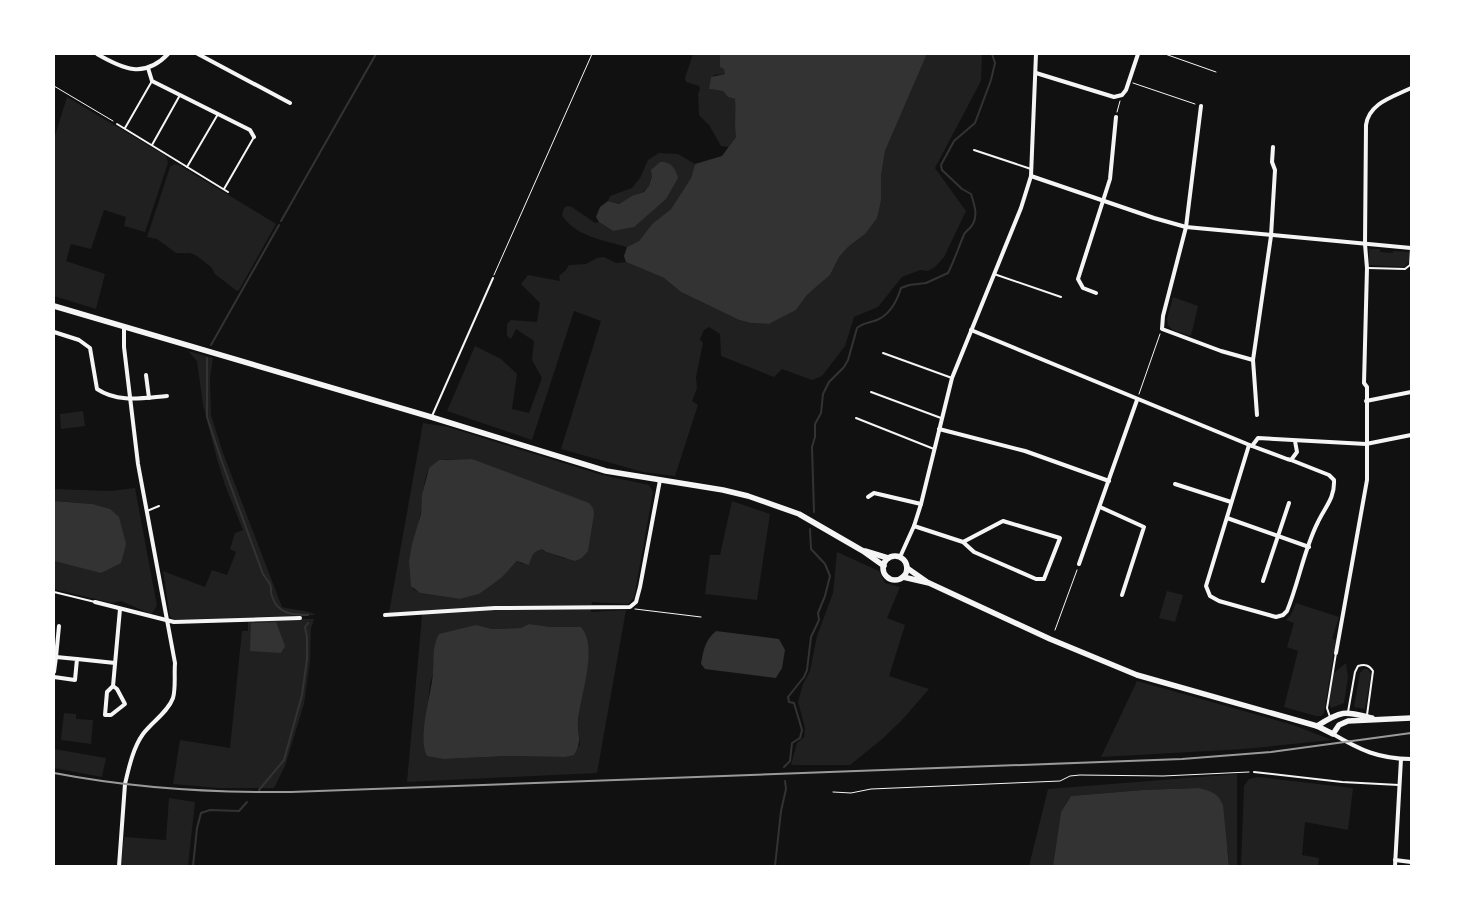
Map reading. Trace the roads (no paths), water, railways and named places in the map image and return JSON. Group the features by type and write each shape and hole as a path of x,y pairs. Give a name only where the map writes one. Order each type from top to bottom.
{"main road":[{"path":"54,306 431,417 606,471 723,490 748,496 799,514 863,551 884,566"},
{"path":"863,551 888,558 900,556 907,564 903,577"},
{"path":"888,558 884,566 884,572 892,579 903,577 929,583"},
{"path":"907,568 929,583 1105,663 1137,675 1317,726 1333,734 1343,722 1366,718"},
{"path":"1317,726 1341,712 1382,720 1411,718"}],"street":[{"path":"97,54 126,69 148,68 168,54"},
{"path":"198,54 290,103"},
{"path":"900,556 922,504 952,378 1021,208 1031,176 1036,54"},
{"path":"1036,73 1114,97 1122,95 1130,82 1138,54"},
{"path":"148,68 152,81 250,130 254,137"},
{"path":"1336,653 1367,480 1367,387 1364,383 1364,374 1367,268 1365,244 1367,116 1378,104 1411,88"},
{"path":"1200,106 1186,227 1163,316 1162,329 1221,351 1254,360"},
{"path":"1096,293 1083,288 1078,279 1110,179 1116,117"},
{"path":"1257,415 1254,360 1271,236 1275,170 1272,162 1273,148"},
{"path":"1031,176 1186,227 1411,248"},
{"path":"118,866 125,784 130,764 144,732 170,704 173,696 175,663 138,464 124,347 124,327"},
{"path":"971,330 1137,400 1251,445 1292,460 1329,475 1334,480 1328,507 1318,522 1290,604 1283,615 1276,617 1219,601 1210,596 1206,586 1251,445 1258,438 1366,444 1411,435"},
{"path":"54,332 79,340 90,348 97,389 107,396 114,398 124,397 130,400 167,396"},
{"path":"146,375 149,398"},
{"path":"1366,401 1411,392"},
{"path":"1079,564 1137,400"},
{"path":"939,429 1025,451 1109,481"},
{"path":"1292,460 1296,452 1295,441"},
{"path":"385,615 495,608 630,607 636,602 640,587 660,480"},
{"path":"1174,484 1232,502"},
{"path":"868,497 874,493 922,504"},
{"path":"1263,581 1288,503"},
{"path":"1100,507 1144,527 1122,595"},
{"path":"1227,518 1309,547"},
{"path":"914,526 963,542 974,552 1036,579 1044,579 1060,538 1003,521 963,542"},
{"path":"95,602 174,622 300,618"},
{"path":"113,686 117,689 125,704 111,715 105,715 107,692 113,686 120,609"},
{"path":"54,672 59,626"},
{"path":"56,657 115,663"},
{"path":"54,677 75,680 77,659"},
{"path":"1333,734 1369,753 1384,758 1411,759"},
{"path":"1395,866 1401,759"},
{"path":"1395,860 1411,862"}],"lane":[{"path":"124,128 152,81"},
{"path":"152,144 180,95"},
{"path":"187,167 218,114"},
{"path":"117,124 228,192"},
{"path":"224,189 254,137"},
{"path":"974,150 1031,169"},
{"path":"1367,268 1406,269 1410,265 1411,248"},
{"path":"994,274 1061,297"},
{"path":"431,417 493,278"},
{"path":"883,353 952,378"},
{"path":"871,392 941,418"},
{"path":"856,418 934,449"},
{"path":"147,510 159,506"},
{"path":"54,592 95,602"},
{"path":"1330,717 1326,708 1336,653"},
{"path":"1348,712 1355,672 1358,666 1364,664 1370,666 1374,671 1366,718"},
{"path":"1254,772 1342,782 1399,785"}],"waterway":[{"path":"281,221 376,54"},
{"path":"814,512 812,447 815,437 815,424 821,413 823,394 829,382 844,367 848,360 857,328 877,320 890,311 901,288 926,283 948,273 964,234 975,220 975,207 971,194 962,189 942,170 941,165 954,141 975,123 991,80 995,63 992,54"},
{"path":"211,345 279,225"},
{"path":"207,358 207,417 263,574 270,584 271,595 274,602 282,610 291,614 308,615"},
{"path":"784,767 790,761 792,743 800,738 802,730 794,703 789,702 788,697 804,677 807,670 811,637 819,620 818,613 830,576 825,564 811,549 810,529"},
{"path":"259,790 284,760 302,695 307,659 305,627 308,623"},
{"path":"775,866 781,811 786,789 785,781"},
{"path":"193,866 197,828 201,813 210,810 239,811 247,802"}],"railway":[{"path":"54,773 142,786 231,792 291,792 1182,759 1271,752 1411,733"}]}
